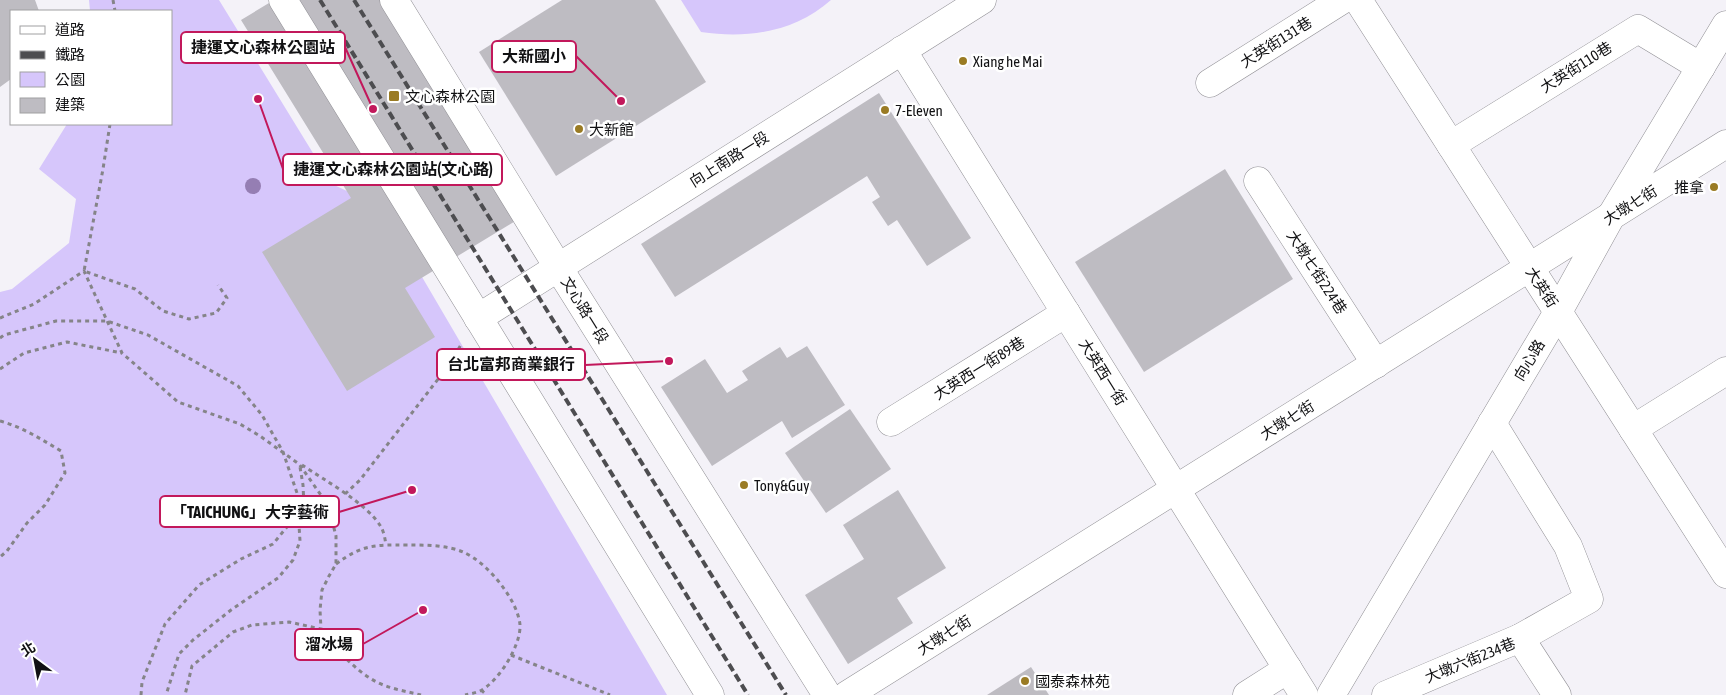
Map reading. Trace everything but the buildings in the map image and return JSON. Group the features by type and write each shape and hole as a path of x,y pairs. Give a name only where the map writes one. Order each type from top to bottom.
{"street":[{"path":"283,0 710,695"},
{"name":"文心路一段","path":"394,0 558,267 827,695"},
{"name":"向上南路一段","path":"478,318 982,0"},
{"name":"大英街131巷","path":"1210,83 1342,0"},
{"name":"大英街","path":"1358,0 1633,428 1723,561"},
{"name":"向心路","path":"1331,695 1558,312 1610,218 1726,25"},
{"name":"大英街110巷","path":"1450,145 1638,28 1701,68"},
{"name":"大英西一街","path":"902,50 1304,695"},
{"name":"大墩七街","path":"847,695 1726,144"},
{"name":"大墩七街224巷","path":"1258,181 1376,364"},
{"name":"大英西一街89巷","path":"891,422 1066,313"},
{"path":"1633,428 1726,371"},
{"path":"1492,423 1568,546 1589,598 1520,638"},
{"name":"大墩六街234巷","path":"1386,695 1520,638 1557,695"},
{"path":"1246,695 1288,669"}],"path":[{"path":"110,125 84,271 122,353 178,402 240,424 345,494 372,515 382,528 386,545"},
{"path":"84,271 135,289 164,311 189,319 216,313 227,298 218,285"},
{"path":"0,318 34,304 84,271"},
{"path":"345,494 360,480 449,365 478,318"},
{"path":"0,338 56,321 107,321 148,335 238,386 262,416 283,452 297,493 300,541 293,560 278,578 231,610 179,654 166,695"},
{"path":"0,369 24,353 67,342 122,353"},
{"path":"0,421 36,436 61,451 65,472 45,505 27,523 7,551 0,557"},
{"path":"299,464 328,505 336,536 336,564"},
{"path":"141,695 142,682 165,624 193,591 199,585 242,559 273,544 304,506 299,464"},
{"path":"421,695 374,681 339,651 321,629 322,590 336,564 353,552 374,546 386,545 418,545 449,548 464,553 488,570 508,596 516,611 520,626 507,664 481,690 465,695"},
{"path":"185,695 192,666 232,632 252,625 288,622 321,629"},
{"path":"511,655 610,695"},
{"path":"481,690 487,695"}],"green space":[{"path":"89,0 219,0 332,184 381,207 667,695 0,695 0,292 12,289 69,243 76,199 39,169 66,125 172,125 172,10 90,10"},
{"path":"681,0 831,0 817,11 802,19 770,31 719,34 701,32"}],"railway":[{"path":"320,0 748,695"},
{"path":"354,0 786,695"}],"place":[{"name":"Xiang he Mai","path":"963,61"},
{"name":"文心森林公園","path":"394,96"},
{"name":"捷運文心森林公園站(文心路)","path":"258,99"},
{"name":"大新國小","path":"621,101"},
{"name":"捷運文心森林公園站","path":"373,109"},
{"name":"7-Eleven","path":"885,110"},
{"name":"大新館","path":"579,129"},
{"name":"推拿","path":"1714,187"},
{"name":"台北富邦商業銀行","path":"669,361"},
{"name":"Tony&Guy","path":"744,485"},
{"name":"「TAICHUNG」大字藝術","path":"412,490"},
{"name":"溜冰場","path":"423,610"},
{"name":"國泰森林苑","path":"1025,681"}]}
